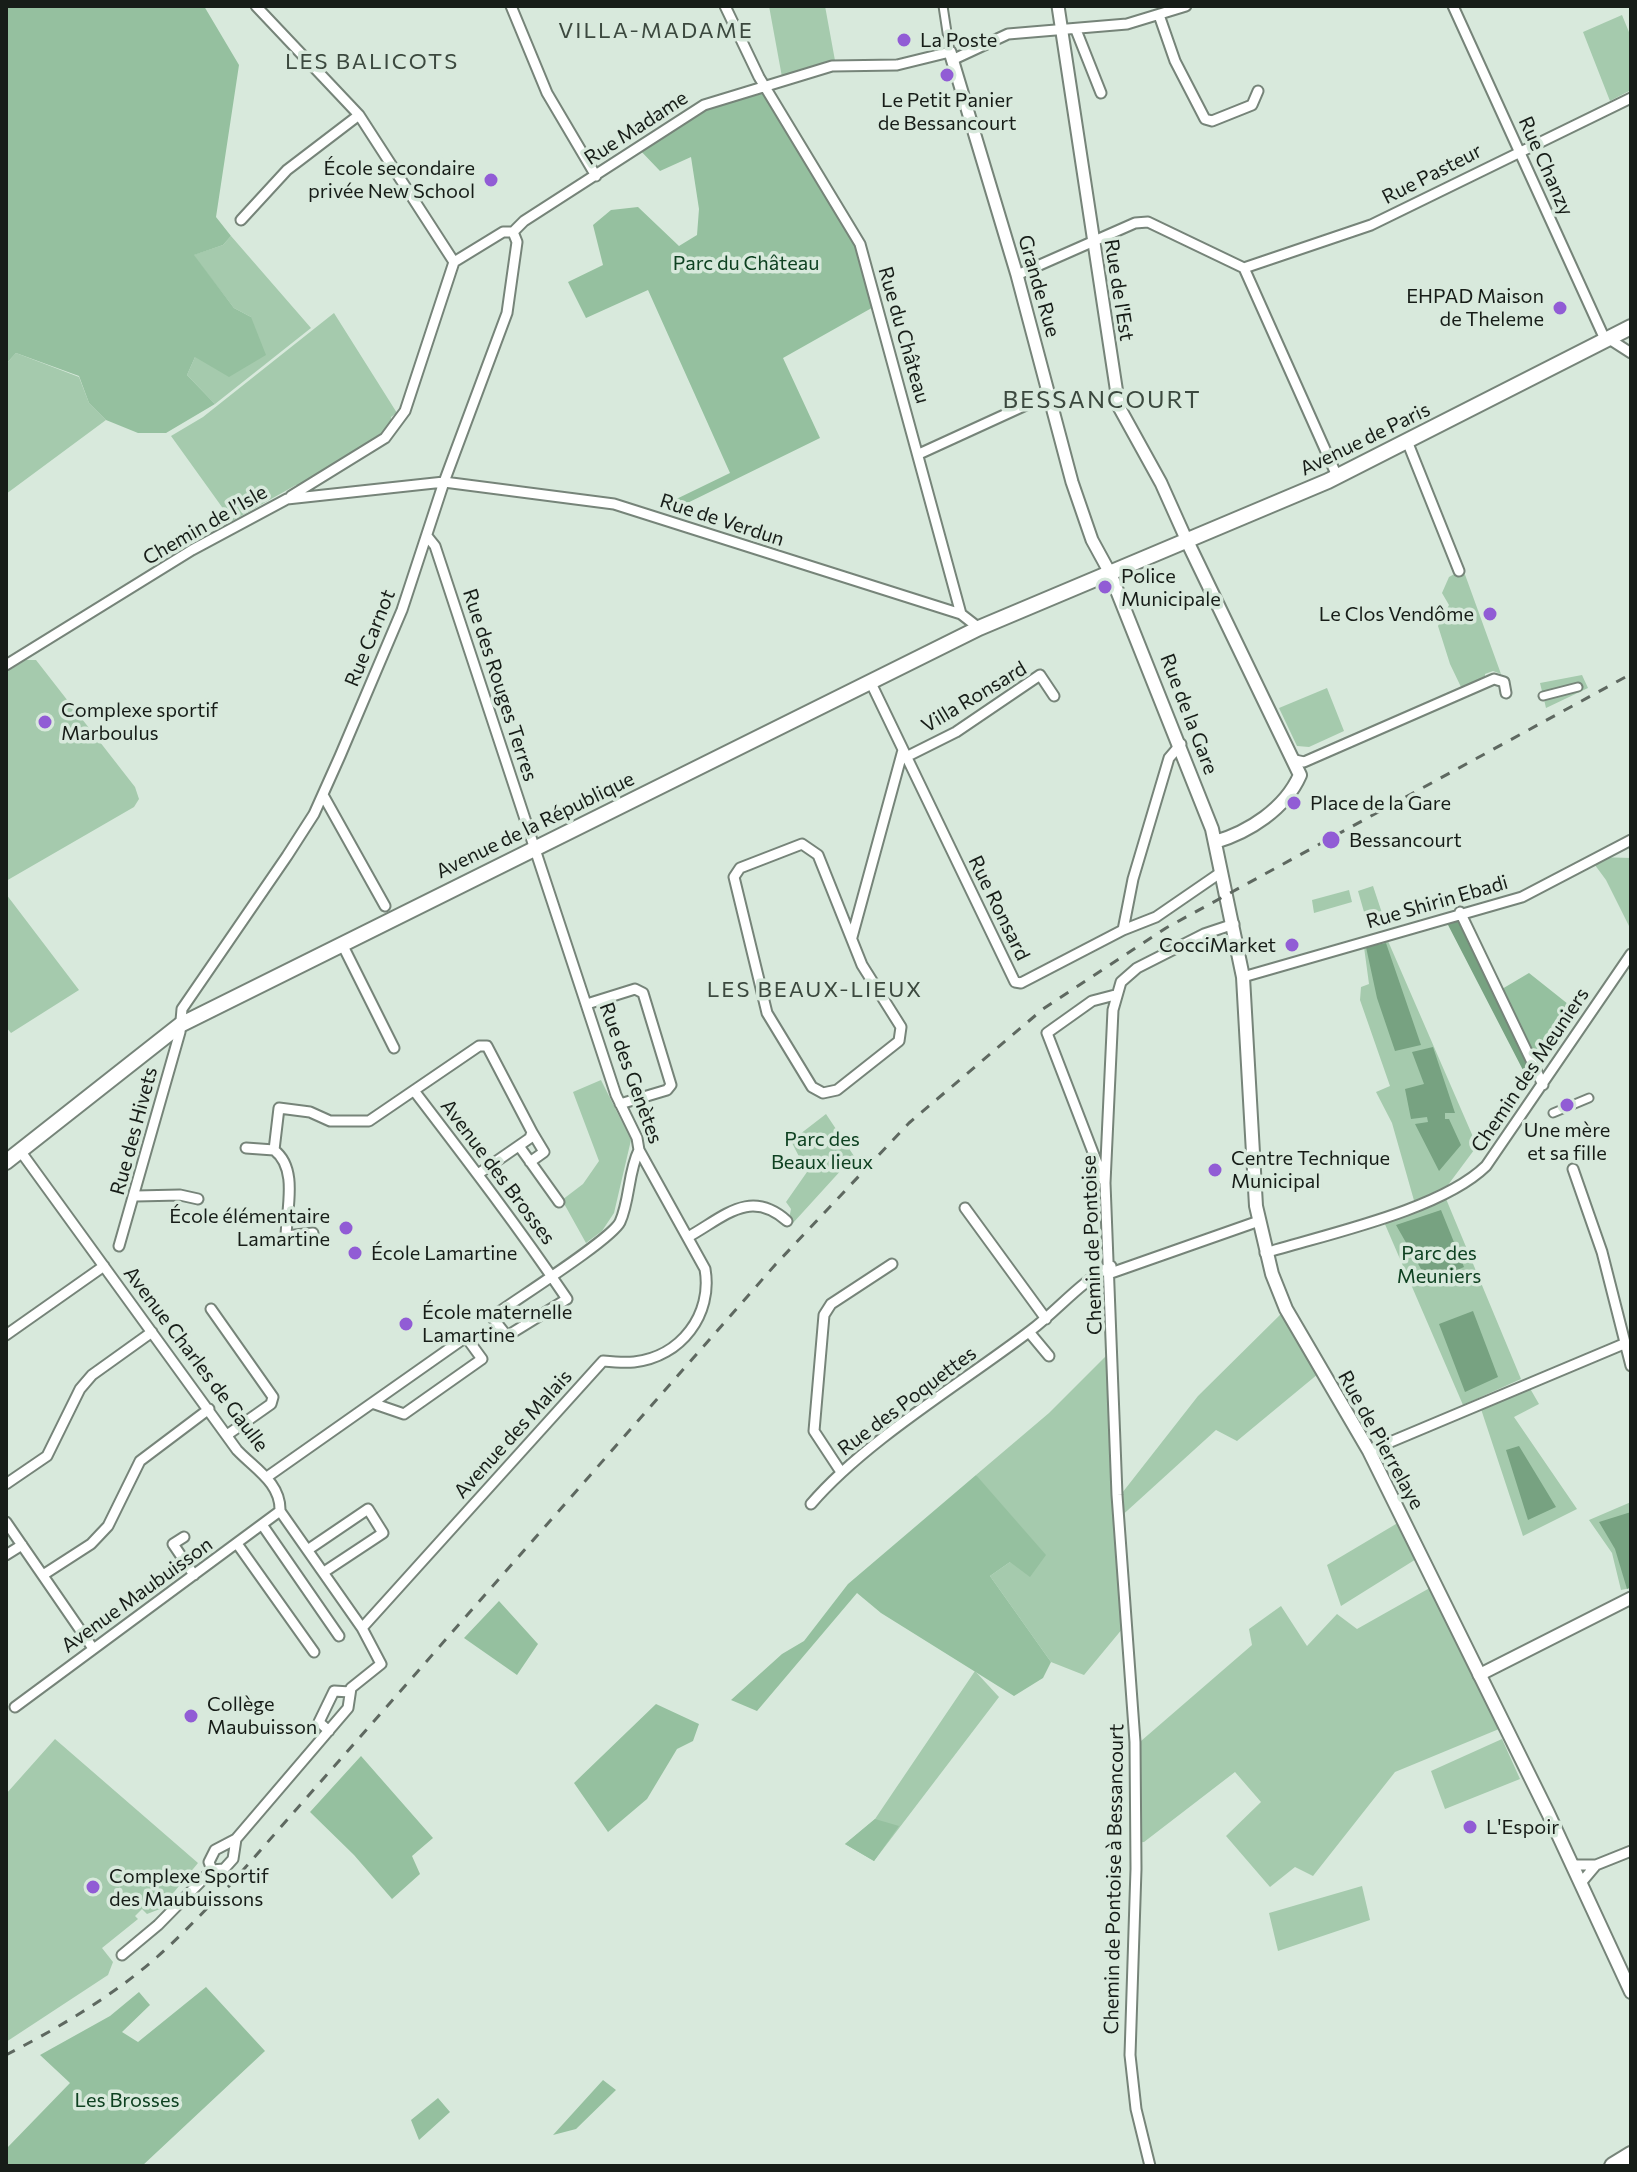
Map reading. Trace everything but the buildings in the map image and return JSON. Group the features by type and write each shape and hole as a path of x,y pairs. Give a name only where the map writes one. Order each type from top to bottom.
{"highway":[{"path":"1613,2166 1631,2155"}],"main road":[{"name":"Avenue de Paris","path":"1110,573 1410,448 1631,327"},
{"path":"1187,541 1295,760 1298,780 1261,822 1242,833 1215,842"},
{"name":"Avenue de la République","path":"6,1162 180,1025 979,628 1110,573"},
{"name":"Rue de la Gare","path":"1110,573 1181,744 1215,842 1220,873"},
{"name":"Rue de Pierrelaye","path":"1220,873 1234,924 1243,977 1243,1014 1259,1221 1265,1253 1286,1309 1369,1451 1631,1992"}],"street":[{"path":"256,6 359,115 454,262 405,411 385,438 287,499"},
{"path":"511,6 547,93 596,176"},
{"name":"Rue du Château","path":"725,6 742,47 860,244 961,614"},
{"name":"Grande Rue","path":"943,6 953,56 1092,540 1110,573"},
{"name":"Rue de l'Est","path":"1058,6 1070,30 1119,407 1161,483 1187,541"},
{"path":"1101,93 1070,30 1127,24 1186,6"},
{"name":"Rue Chanzy","path":"1453,6 1601,332 1609,339"},
{"path":"1159,15 1175,61 1205,119 1212,121 1252,105 1258,91"},
{"name":"Rue Madame","path":"454,262 503,232 513,232 704,105 832,66 897,65 953,56 1004,36 1070,30"},
{"name":"Rue Pasteur","path":"1244,268 1371,225 1519,149 1631,98"},
{"path":"241,220 287,170 359,115"},
{"path":"1017,275 1135,223 1148,222 1244,268 1337,476"},
{"name":"Rue Carnot","path":"180,1025 182,1009 287,856 323,795 402,610 444,482 507,313 517,242 513,232"},
{"path":"1609,339 1631,353"},
{"path":"919,454 1050,394"},
{"path":"1410,448 1459,571"},
{"name":"Chemin de l’Isle","path":"6,665 192,550 287,499 444,482"},
{"name":"Rue de Verdun","path":"444,482 614,504 961,614 979,628"},
{"name":"Rue des Rouges Terres","path":"427,536 435,546 535,847"},
{"name":"Villa Ronsard","path":"905,754 956,732 1040,675 1054,696"},
{"path":"1295,760 1304,762 1496,678 1506,693"},
{"name":"Rue Ronsard","path":"870,681 1015,982 1021,983 1123,930 1156,917 1220,873"},
{"path":"1543,696 1578,687"},
{"path":"1123,930 1133,879 1169,758 1181,744"},
{"path":"852,937 818,855 802,844 740,868 734,877 767,1013 812,1087 823,1093 837,1090 899,1041 901,1027 862,965 852,937 905,754"},
{"path":"323,795 385,906"},
{"name":"Rue Shirin Ebadi","path":"1243,977 1460,912 1522,897 1631,840"},
{"name":"Rue des Genètes","path":"535,847 620,1104 637,1138 639,1150 705,1269 708,1288 705,1302"},
{"path":"1460,912 1543,1085"},
{"path":"1105,1183 1093,1159 1047,1033 1092,1001 1115,995 1121,982 1137,968 1204,934 1234,924"},
{"path":"342,944 394,1048"},
{"name":"Chemin des Meuniers","path":"1265,1253 1382,1218 1470,1182 1489,1162 1631,954"},
{"path":"587,1004 635,989 643,993 671,1085 667,1090 620,1104"},
{"name":"Chemin de Pontoise","path":"1115,995 1105,1183 1111,1270 1117,1495"},
{"path":"188,1000 195,1017"},
{"name":"Rue des Hivets","path":"119,1246 136,1196 180,1025"},
{"path":"274,1150 279,1108 310,1112 330,1121 369,1121 479,1046 487,1046 544,1152 530,1162"},
{"name":"Avenue des Brosses","path":"415,1092 478,1174 551,1275 567,1299 507,1336 492,1317 551,1275 612,1234 621,1220 639,1150"},
{"path":"1553,1113 1589,1098"},
{"path":"478,1174 519,1146 532,1132"},
{"path":"519,1146 559,1202"},
{"path":"246,1148 274,1150 286,1159 289,1171 286,1236 313,1233"},
{"name":"Avenue Charles de Gaulle","path":"21,1152 237,1450 267,1477 280,1497 280,1511 362,1628 381,1664 350,1692"},
{"path":"1573,1169 1602,1252 1631,1366"},
{"path":"136,1196 180,1195 198,1199"},
{"path":"688,1237 746,1205 766,1205 787,1221"},
{"path":"965,1208 1046,1319"},
{"name":"Rue des Poquettes","path":"811,1504 841,1472 1046,1319 1097,1273 1259,1221"},
{"path":"841,1472 814,1431 824,1315 831,1304 892,1264"},
{"path":"6,1335 104,1266"},
{"name":"Avenue des Malais","path":"362,1628 603,1361 635,1362 670,1351 699,1319 705,1302"},
{"path":"211,1309 273,1397 271,1404 227,1435"},
{"path":"6,1484 47,1456 80,1389 92,1375 152,1332"},
{"path":"1029,1332 1049,1356"},
{"path":"267,1477 372,1403 466,1337 482,1359 404,1414 372,1403"},
{"path":"1369,1451 1628,1350"},
{"path":"43,1575 91,1544 108,1526 140,1461 209,1409"},
{"name":"Chemin de Pontoise à Bessancourt","path":"1117,1495 1135,1742 1136,1848 1130,2055 1136,2109 1150,2166"},
{"path":"309,1549 368,1509 383,1533 324,1572"},
{"name":"Avenue Maubuisson","path":"15,1707 92,1647 238,1545 280,1511"},
{"path":"6,1522 92,1647"},
{"path":"263,1526 339,1636"},
{"path":"184,1537 173,1544 194,1575"},
{"path":"6,1555 22,1545"},
{"path":"238,1545 314,1652"},
{"path":"1479,1675 1631,1598"},
{"path":"212,1870 209,1862 215,1850 236,1839 329,1731 348,1708 350,1692 334,1691 319,1722 329,1731"},
{"path":"122,1955 158,1925 212,1870 224,1869 233,1859 236,1839"},
{"path":"1572,1865 1596,1865 1631,1851"},
{"path":"1580,1884 1596,1865"}],"green space":[{"path":"6,6 204,6 239,65 216,217 231,236 223,245 194,255 234,308 251,317 266,355 229,377 195,357 187,375 215,404 166,433 138,433 106,420 89,403 79,376 16,353 6,364"},
{"path":"769,6 825,6 836,66 782,77"},
{"path":"1622,15 1631,37 1631,90 1610,101 1583,32"},
{"name":"Parc du Château","path":"765,84 860,244 877,305 783,358 820,438 669,512 664,505 730,473 648,290 586,318 568,282 603,265 593,225 611,210 638,207 679,246 697,235 699,209 691,157 660,171 637,147 704,105"},
{"path":"231,236 311,328 215,404 187,375 195,357 251,317 234,308 193,255 223,245"},
{"path":"334,313 397,413 391,417 391,425 384,434 301,486 296,485 232,521 171,436 203,417"},
{"path":"16,353 79,377 89,403 106,420 6,494 6,364"},
{"path":"1463,569 1501,674 1493,671 1485,674 1485,678 1461,687 1438,626 1449,605 1442,593 1449,577"},
{"name":"Complexe sportif Marboulus","path":"26,660 36,660 135,787 139,799 134,807 6,881 6,672"},
{"path":"1582,675 1588,688 1546,708 1540,683"},
{"path":"1327,688 1344,731 1309,747 1297,746 1279,708"},
{"path":"1597,857 1631,858 1631,930 1606,880 1592,861"},
{"path":"1373,886 1383,916 1366,919 1358,891"},
{"path":"1349,890 1352,902 1314,913 1312,900"},
{"path":"6,894 79,990 11,1033 6,1027"},
{"name":"Parc des Meuniers","path":"1388,941 1477,1146 1448,1185 1420,1202 1444,1194 1521,1379 1463,1405 1381,1215 1415,1204 1392,1123 1376,1092 1390,1086 1360,1000 1361,987 1369,984 1364,947"},
{"path":"1529,973 1573,1008 1539,1064 1502,989"},
{"path":"601,1080 631,1140 614,1213 602,1231 586,1243 562,1200 583,1184 599,1161 573,1092"},
{"name":"Parc des Beaux lieux","path":"826,1114 854,1156 793,1223 789,1219 791,1209 786,1202 807,1172 791,1141"},
{"path":"1286,1309 1324,1369 1237,1441 1216,1430 1117,1520 1123,1628 1084,1675 1051,1662 990,1576 1010,1562 976,1475 1049,1413 1113,1349 1115,1502 1198,1396"},
{"path":"1528,1385 1539,1404 1514,1417 1577,1509 1523,1536 1481,1409"},
{"path":"976,1475 1046,1555 1030,1577 1010,1562 990,1576 1051,1662 1043,1678 1014,1696 881,1613 857,1593 757,1711 731,1700 782,1654 804,1641 848,1584"},
{"path":"1631,1502 1631,1588 1621,1590 1612,1553 1589,1520"},
{"path":"1401,1521 1421,1556 1341,1606 1327,1565"},
{"path":"1435,1585 1473,1664 1499,1729 1395,1772 1313,1876 1295,1867 1270,1887 1226,1836 1261,1802 1235,1772 1144,1842 1133,1843 1131,1742 1141,1741 1252,1645 1249,1629 1281,1606 1307,1646 1337,1614 1357,1629"},
{"path":"499,1601 538,1644 517,1675 464,1638"},
{"path":"975,1671 999,1697 874,1861 845,1844 875,1819"},
{"path":"656,1704 699,1724 693,1741 677,1749 647,1799 608,1832 574,1783"},
{"name":"Complexe Sportif des Maubuissons","path":"55,1739 198,1863 160,1909 147,1914 142,1909 135,1916 138,1919 102,1948 113,1962 108,1975 6,2042 6,1794"},
{"path":"1502,1739 1520,1779 1445,1809 1431,1771"},
{"path":"361,1756 433,1838 412,1856 420,1874 392,1899 354,1855 310,1812"},
{"path":"875,1819 899,1826 874,1861 845,1844"},
{"path":"1362,1886 1370,1920 1278,1951 1269,1913"},
{"name":"Les Brosses","path":"206,1987 265,2051 142,2166 6,2166 6,2149 70,2083 40,2055 110,2016 139,1992 150,2005 122,2032 138,2042"},
{"path":"603,2080 616,2090 576,2129 553,2135"},
{"path":"438,2098 450,2112 419,2140 411,2120"}],"shaded area":[{"path":"1458,919 1531,1071 1525,1074 1447,923"},
{"path":"1386,943 1421,1045 1395,1051 1377,998 1366,947"},
{"path":"1433,1047 1455,1113 1445,1113 1445,1119 1449,1119 1461,1145 1439,1171 1415,1124 1428,1122 1427,1117 1411,1119 1405,1089 1424,1084 1412,1052"},
{"path":"1441,1210 1464,1267 1429,1283 1396,1225"},
{"path":"1473,1311 1498,1377 1465,1392 1439,1324"},
{"path":"1519,1446 1556,1507 1528,1520 1506,1450"},
{"path":"1631,1512 1631,1587 1627,1589 1615,1549 1599,1522"}],"railway":[{"path":"6,2055 122,1985 157,1957 229,1886 775,1265 909,1123 1043,1009 1166,928 1631,674"}],"place":[{"name":"La Poste","path":"904,40"},
{"name":"Le Petit Panier de Bessancourt","path":"947,75"},
{"name":"École secondaire privée New School","path":"491,180"},
{"name":"EHPAD Maison de Theleme","path":"1560,308"},
{"name":"Police Municipale","path":"1105,587"},
{"name":"Le Clos Vendôme","path":"1490,614"},
{"name":"Complexe sportif Marboulus","path":"45,722"},
{"name":"Place de la Gare","path":"1294,803"},
{"name":"Bessancourt","path":"1331,840"},
{"name":"CocciMarket","path":"1292,945"},
{"name":"Une mère et sa fille","path":"1567,1105"},
{"name":"Centre Technique Municipal","path":"1215,1170"},
{"name":"École élémentaire Lamartine","path":"346,1228"},
{"name":"École Lamartine","path":"355,1253"},
{"name":"École maternelle Lamartine","path":"406,1324"},
{"name":"Collège Maubuisson","path":"191,1716"},
{"name":"L'Espoir","path":"1470,1827"},
{"name":"Complexe Sportif des Maubuissons","path":"93,1887"}],"district":[{"name":"VILLA-MADAME","path":"656,31"},
{"name":"LES BALICOTS","path":"372,62"},
{"name":"BESSANCOURT","path":"1102,400"},
{"name":"LES BEAUX-LIEUX","path":"815,990"}]}
